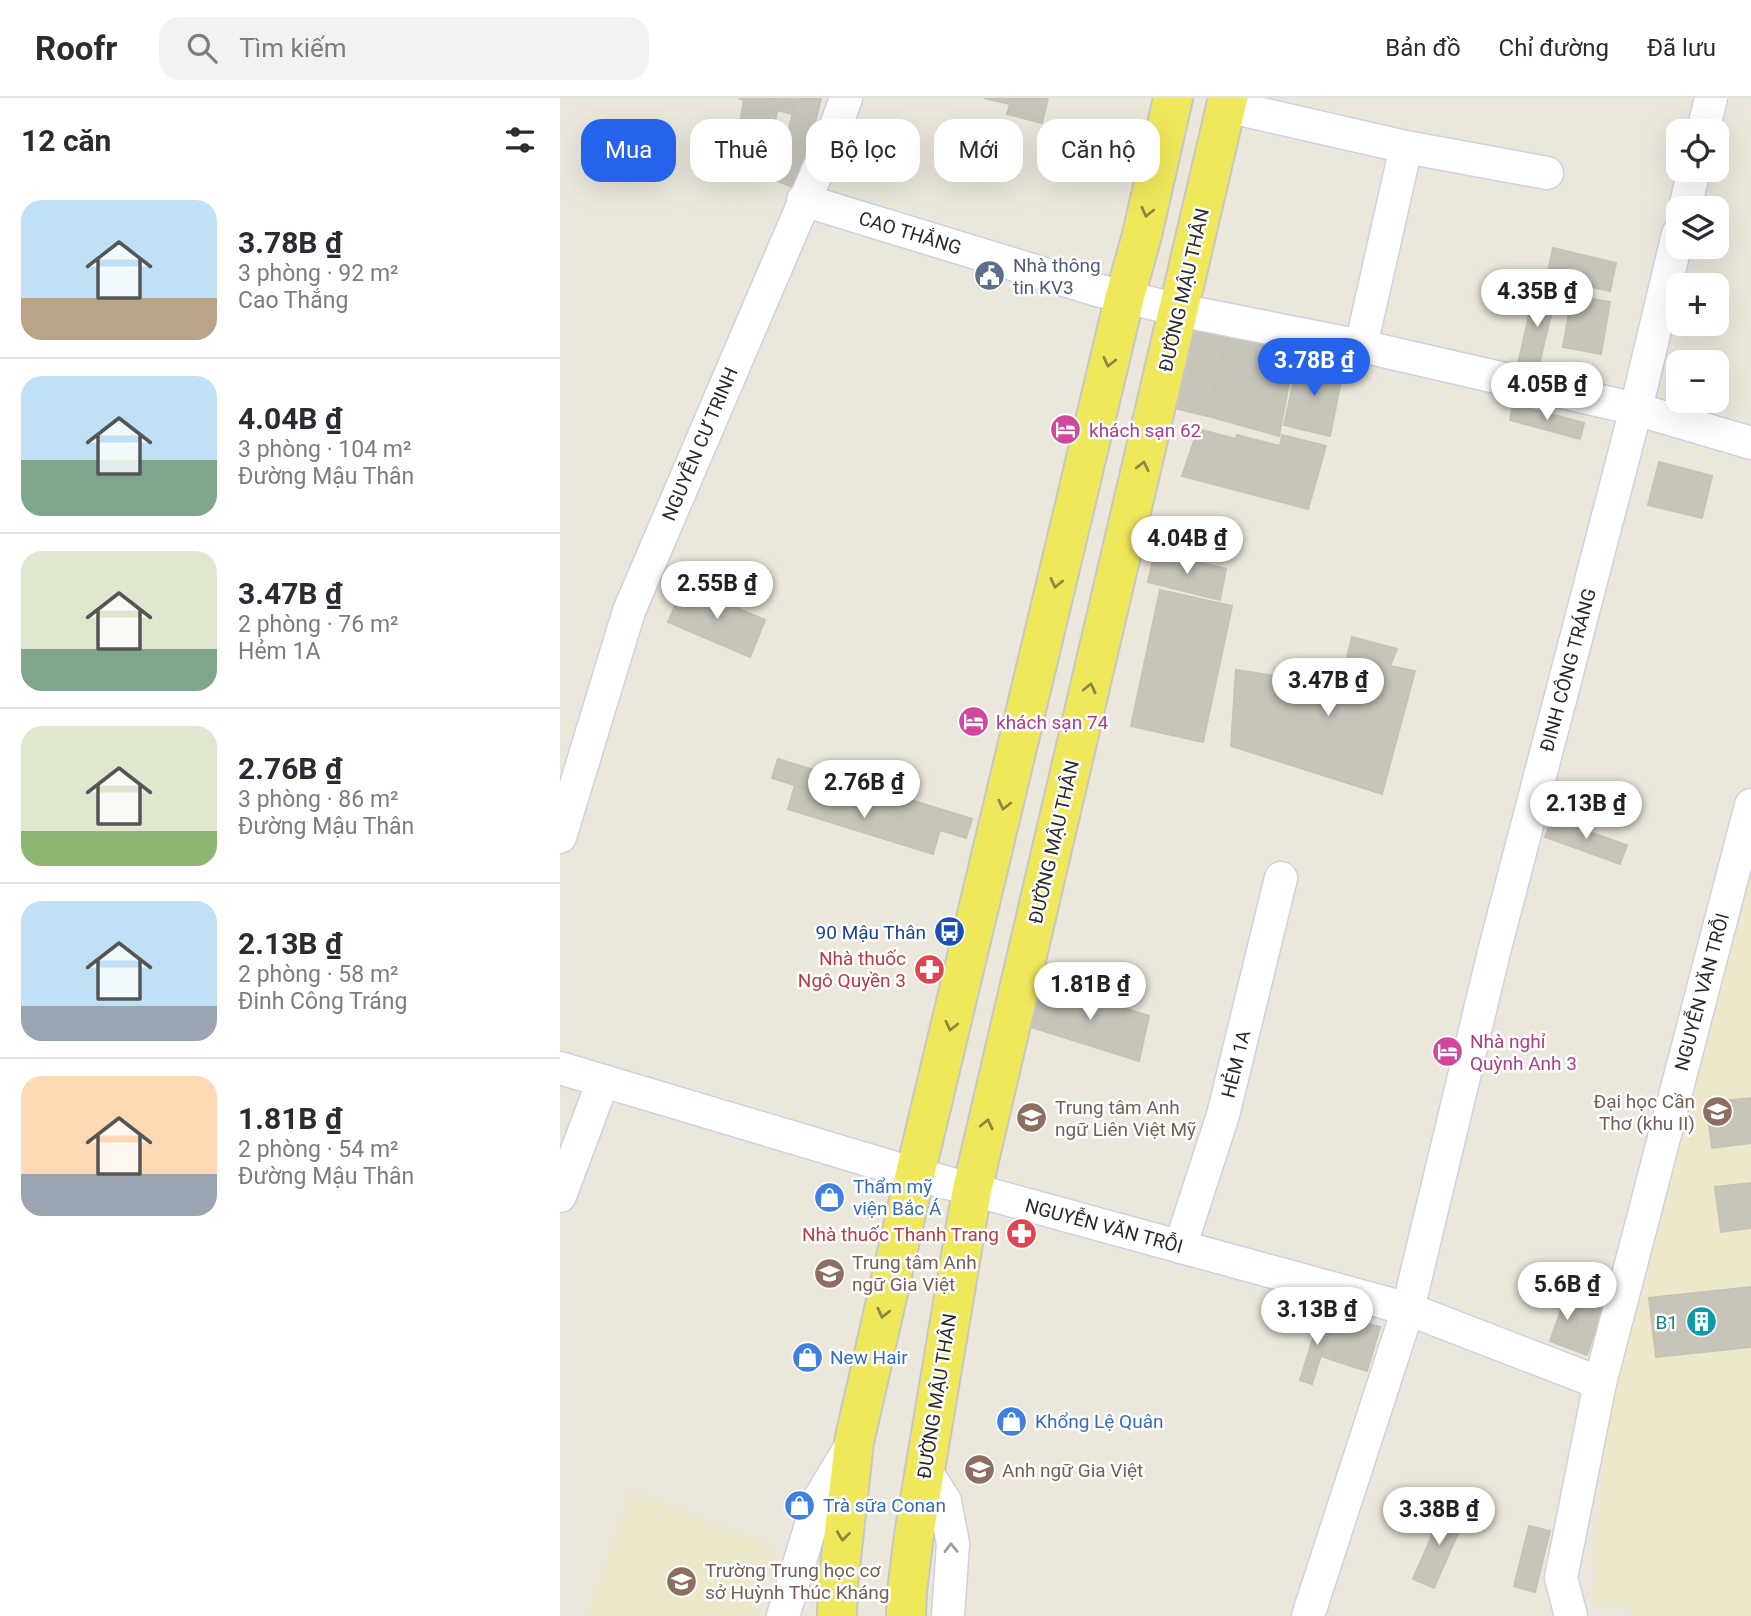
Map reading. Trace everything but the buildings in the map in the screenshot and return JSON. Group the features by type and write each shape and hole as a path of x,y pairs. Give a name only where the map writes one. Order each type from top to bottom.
{"main road":[{"path":"837,1601 854,1442 915,1174 1173,98"},
{"name":"ĐƯỜNG MẬU THÂN","path":"907,1603 925,1470 972,1190 1227,102"}],"street":[{"name":"NGUYỄN CƯ TRINH","path":"560,837 629,611 846,98"},
{"path":"1706,119 1712,98"},
{"path":"1227,102 1406,147 1546,173"},
{"path":"1361,346 1406,147"},
{"name":"CAO THẮNG","path":"803,200 1097,290 1179,310 1361,346 1636,409 1751,443"},
{"name":"ĐINH CÔNG TRÁNG","path":"1307,1616 1408,1310 1498,939 1636,409 1672,259"},
{"name":"NGUYỄN VĂN TRỖI","path":"1571,1616 1561,1577 1600,1383 1751,804"},
{"name":"HẺM 1A","path":"1180,1247 1223,1115 1281,878"},
{"path":"560,1068 603,1081 560,1196"},
{"name":"NGUYỄN VĂN TRỖI","path":"603,1081 915,1174 1408,1310 1600,1383"},
{"path":"783,1616 819,1499 854,1442"},
{"path":"925,1470 945,1501 953,1544 948,1616"}],"shaded area":[{"name":"Đại học Cần Thơ (khu II)","path":"1751,874 1751,1616 1632,1616 1630,1606 1593,1604 1607,1415 1619,1350"},
{"name":"Trường Trung học cơ sở Huỳnh Thúc Kháng","path":"631,1491 772,1547 756,1616 588,1616"}],"place":[{"name":"Nhà thông tin KV3","path":"990,276"},
{"name":"khách sạn 62","path":"1066,430"},
{"name":"khách sạn 74","path":"973,722"},
{"name":"90 Mậu Thân","path":"949,932"},
{"name":"Nhà thuốc Ngô Quyền 3","path":"929,969"},
{"name":"Nhà nghỉ Quỳnh Anh 3","path":"1447,1052"},
{"name":"Đại học Cần Thơ (khu II)","path":"1718,1112"},
{"name":"Trung tâm Anh ngữ Liên Việt Mỹ","path":"1032,1118"},
{"name":"Thẩm mỹ viện Bắc Á","path":"830,1197"},
{"name":"Nhà thuốc Thanh Trang","path":"1022,1234"},
{"name":"Trung tâm Anh ngữ Gia Việt","path":"829,1273"},
{"name":"B1","path":"1701,1322"},
{"name":"New Hair","path":"807,1357"},
{"name":"Khổng Lệ Quân","path":"1012,1421"},
{"name":"Anh ngữ Gia Việt","path":"979,1470"},
{"name":"Trà sữa Conan","path":"800,1505"},
{"name":"Trường Trung học cơ sở Huỳnh Thúc Kháng","path":"682,1581"}]}
